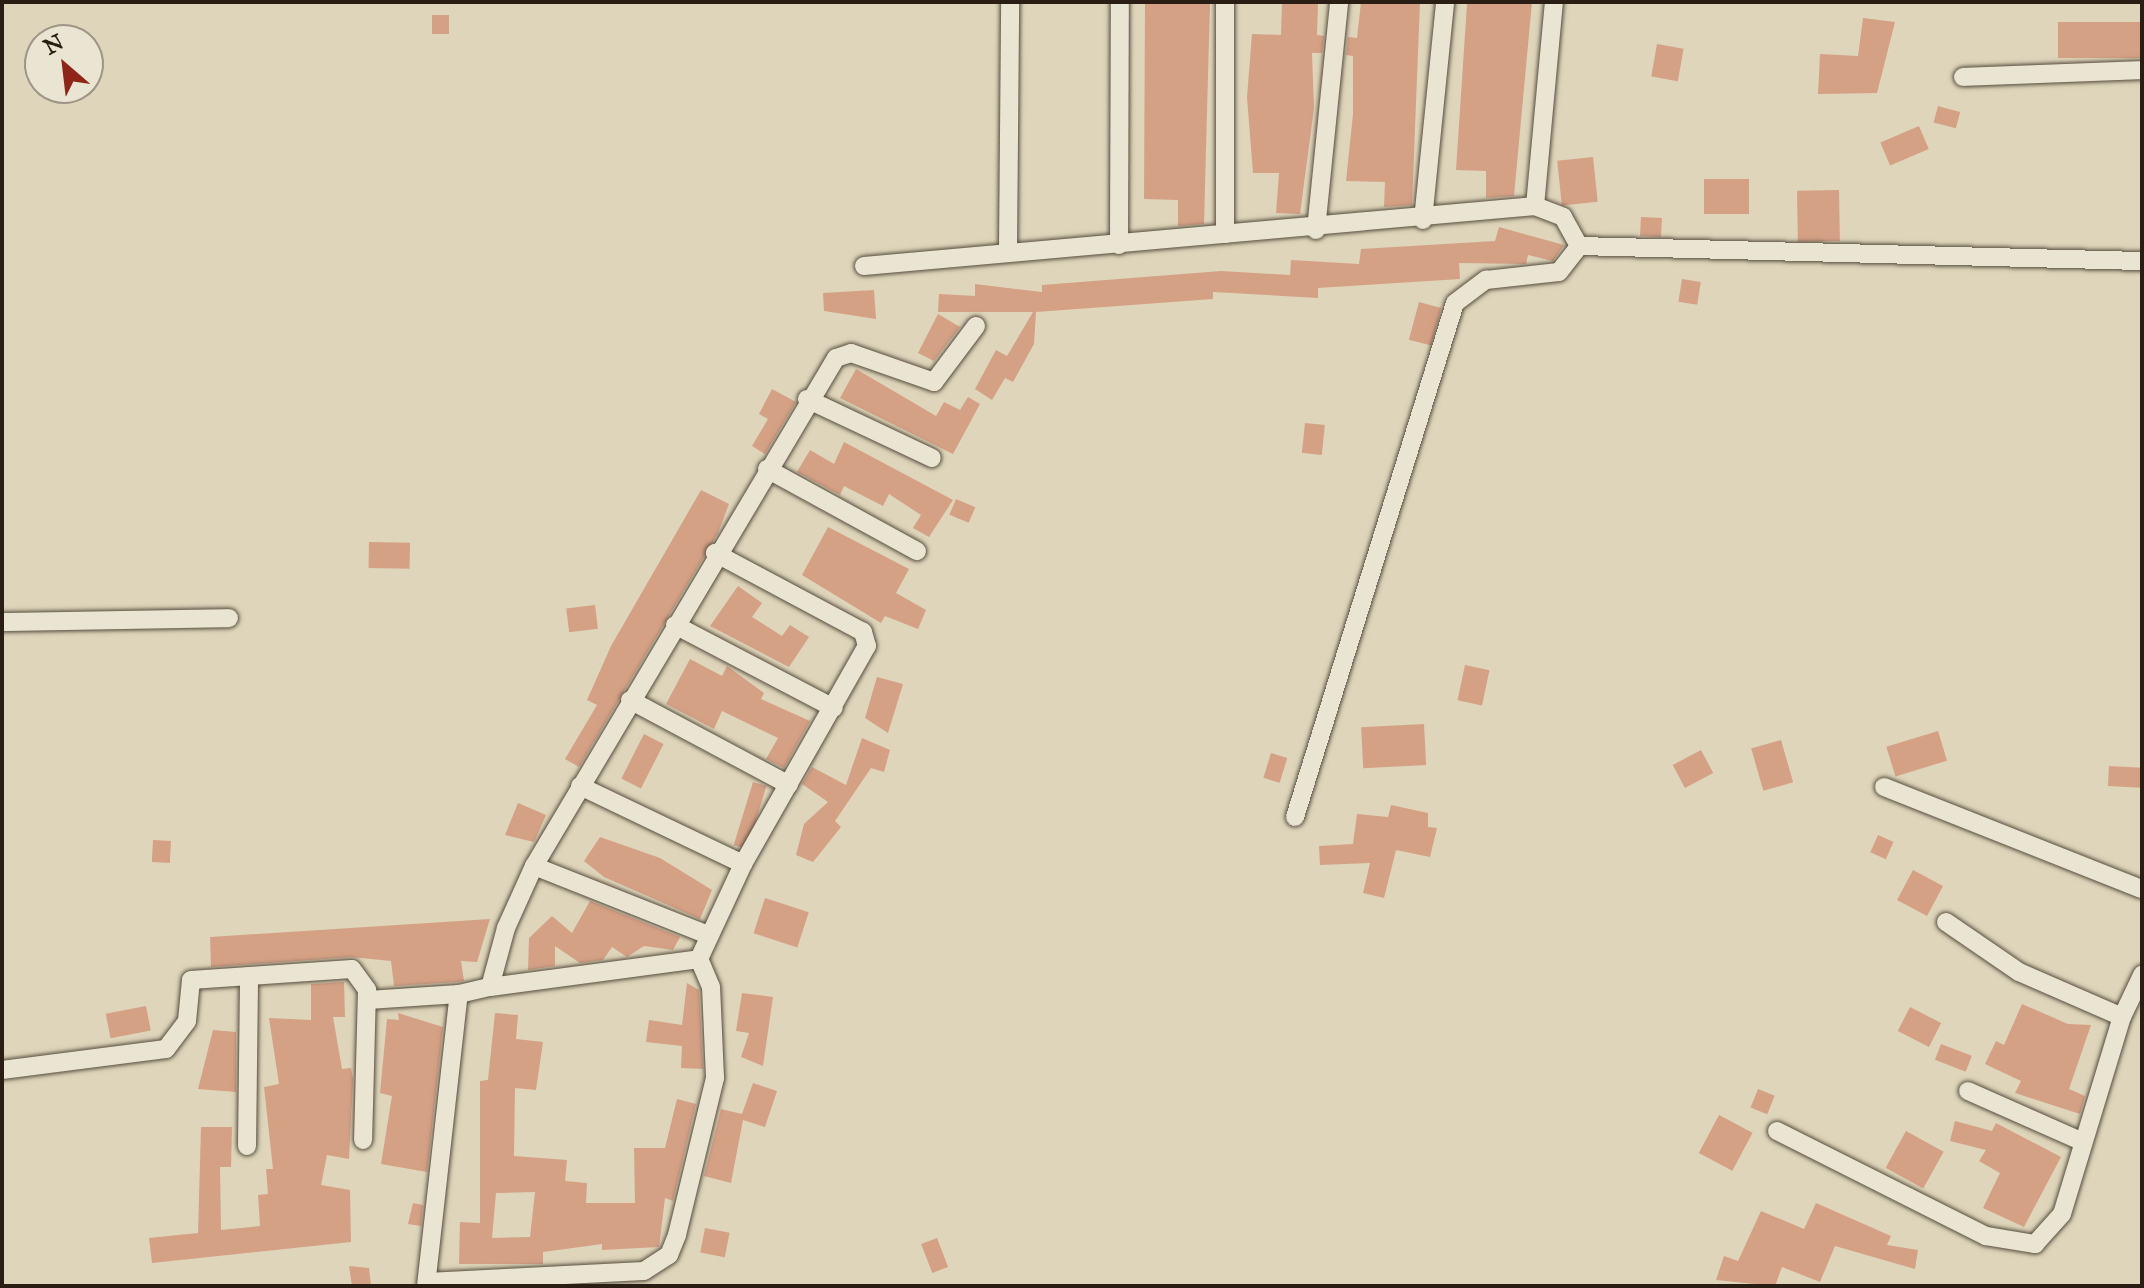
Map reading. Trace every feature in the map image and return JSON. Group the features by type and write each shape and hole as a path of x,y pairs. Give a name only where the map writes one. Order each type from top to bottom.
{"street":[{"path":"1008,249 1010,2"},
{"path":"1119,245 1120,2"},
{"path":"1225,2 1225,234"},
{"path":"1316,230 1339,2"},
{"path":"1423,220 1445,2"},
{"path":"1535,206 1554,2"},
{"path":"1963,77 2142,70"},
{"path":"864,266 1008,249 1119,245 1225,234 1316,230 1535,206 1563,217 1579,246"},
{"path":"1579,246 2142,261"},
{"path":"1295,817 1455,303 1486,280 1559,272 1579,246"},
{"path":"490,987 506,928 534,866 807,399 847,353 934,382 976,326"},
{"path":"807,399 932,458"},
{"path":"767,469 917,551"},
{"path":"459,994 427,1284 644,1271 669,1255 715,1078 711,987 699,959 743,864 867,646 863,632 715,553"},
{"path":"2,622 229,618"},
{"path":"675,625 834,708"},
{"path":"630,700 789,785"},
{"path":"580,786 743,864"},
{"path":"1884,787 2142,889"},
{"path":"534,866 708,935"},
{"path":"1946,922 2019,972 2122,1017"},
{"path":"368,1000 459,994 490,987 699,959"},
{"path":"2,1070 151,1055 182,1034 191,980 352,969 364,977 368,1000 363,1140"},
{"path":"1777,1131 2017,1247 2035,1244 2062,1214 2081,1141 2122,1017 2142,975"},
{"path":"247,1146 249,976"},
{"path":"1968,1091 2081,1141"}],"building":[{"path":"1145,2 1210,2 1204,224 1178,226 1178,200 1144,199"},
{"path":"1282,2 1318,3 1317,35 1324,36 1322,53 1312,53 1314,108 1300,214 1276,213 1279,173 1253,173 1247,97 1252,34 1281,35"},
{"path":"1361,2 1420,2 1412,205 1384,207 1385,182 1346,181 1353,114 1353,56 1346,55 1348,37 1357,38"},
{"path":"1532,2 1514,196 1486,198 1486,171 1456,170 1467,4"},
{"path":"432,15 449,15 449,34 432,34"},
{"path":"1863,18 1895,22 1877,93 1818,94 1820,54 1858,56"},
{"path":"2058,22 2142,22 2142,58 2058,58"},
{"path":"1657,44 1684,49 1678,81 1651,76"},
{"path":"1938,106 1960,112 1956,128 1934,122"},
{"path":"1919,126 1929,149 1890,165 1880,142"},
{"path":"1593,157 1598,202 1562,206 1557,161"},
{"path":"1704,179 1749,179 1749,214 1704,214"},
{"path":"1839,190 1840,241 1798,242 1797,191"},
{"path":"1641,217 1662,218 1661,237 1640,236"},
{"path":"1499,227 1564,245 1553,261 1528,255 1526,264 1459,263 1460,279 1318,288 1318,298 1213,292 1213,299 1036,312 1034,344 1013,382 1005,378 992,400 975,389 996,350 1007,356 1033,312 938,312 939,294 975,296 975,284 1042,292 1042,285 1221,271 1290,275 1291,260 1359,264 1361,249 1495,241"},
{"path":"1682,279 1701,282 1697,305 1678,302"},
{"path":"874,290 876,319 824,311 823,293"},
{"path":"1419,302 1441,308 1431,346 1409,340"},
{"path":"938,314 960,327 934,361 918,353"},
{"path":"856,369 936,416 944,402 960,410 968,397 980,404 953,454 840,398"},
{"path":"772,389 796,402 765,454 752,446 768,419 759,414"},
{"path":"1305,423 1325,425 1322,455 1302,453"},
{"path":"844,442 953,500 929,537 913,528 921,515 889,494 883,506 844,486 840,495 797,472 810,450 834,464"},
{"path":"701,490 729,504 718,533 579,767 565,759 597,705 587,700 611,646"},
{"path":"956,499 975,507 969,523 949,515"},
{"path":"828,527 909,569 896,593 926,610 918,629 885,616 881,623 802,575"},
{"path":"369,542 410,543 410,569 369,568"},
{"path":"738,586 762,603 752,617 782,636 790,625 809,637 789,667 710,626"},
{"path":"595,605 598,629 569,632 566,609"},
{"path":"690,659 722,676 727,666 764,693 761,699 810,721 784,768 766,759 778,738 722,711 714,729 666,704"},
{"path":"1465,665 1489,670 1482,705 1458,700"},
{"path":"877,677 903,684 888,733 865,718"},
{"path":"1424,724 1426,765 1363,768 1361,727"},
{"path":"1938,731 1947,761 1895,776 1886,747"},
{"path":"644,734 664,744 641,789 621,779"},
{"path":"862,738 890,750 884,772 871,768 835,821 841,827 813,862 796,855 804,824 828,802 802,784 812,767 846,785"},
{"path":"1781,740 1793,782 1763,791 1751,749"},
{"path":"1701,750 1713,773 1685,788 1673,765"},
{"path":"1271,753 1287,758 1280,783 1263,778"},
{"path":"2109,766 2142,768 2141,788 2108,786"},
{"path":"753,782 766,786 747,849 734,845"},
{"path":"518,803 546,815 534,842 505,835"},
{"path":"1391,805 1428,813 1428,827 1437,828 1430,857 1396,850 1384,898 1363,893 1370,863 1320,865 1319,846 1353,844 1357,814 1388,817"},
{"path":"1878,835 1894,842 1886,859 1870,852"},
{"path":"600,837 660,858 712,890 700,919 604,877 584,861"},
{"path":"153,840 171,841 170,863 152,862"},
{"path":"1913,870 1943,886 1927,916 1897,900"},
{"path":"765,898 809,912 797,947 754,933"},
{"path":"590,901 680,937 673,950 644,946 627,957 612,947 603,960 580,963 555,946 555,966 528,970 529,938 552,916 572,933"},
{"path":"490,919 477,962 461,961 464,981 394,986 391,961 351,957 211,967 210,937"},
{"path":"344,982 345,1017 333,1017 342,1069 351,1068 353,1079 349,1159 327,1155 321,1185 350,1190 351,1242 152,1263 149,1238 198,1233 201,1127 232,1127 231,1167 220,1167 221,1230 260,1226 258,1195 268,1194 266,1169 273,1169 264,1087 279,1084 269,1018 311,1020 311,984"},
{"path":"687,983 699,990 703,1069 681,1068 682,1046 646,1042 649,1020 682,1025"},
{"path":"742,993 773,997 763,1066 741,1057 749,1033 736,1031"},
{"path":"2022,1004 2068,1024 2091,1025 2069,1089 2085,1096 2080,1114 2015,1093 2021,1081 1985,1064 1996,1041 2004,1045"},
{"path":"146,1006 151,1031 111,1038 106,1014"},
{"path":"1910,1007 1941,1023 1929,1047 1898,1031"},
{"path":"398,1013 443,1027 427,1172 381,1164 392,1096 380,1093 387,1019 399,1020"},
{"path":"495,1013 518,1015 516,1039 543,1042 536,1090 515,1088 514,1156 567,1160 565,1181 587,1183 586,1203 635,1203 634,1148 665,1148 677,1099 696,1104 673,1201 665,1198 659,1247 602,1250 602,1244 543,1252 543,1264 459,1264 460,1222 480,1223 480,1081 488,1080","holes":["535,1192 530,1237 492,1238 496,1193"]},
{"path":"213,1030 236,1032 236,1092 198,1089"},
{"path":"1941,1044 1972,1056 1966,1072 1935,1060"},
{"path":"753,1083 777,1091 765,1127 743,1120 731,1183 704,1176 721,1109 742,1114"},
{"path":"1758,1089 1775,1096 1767,1114 1751,1108"},
{"path":"1719,1115 1753,1133 1732,1171 1699,1153"},
{"path":"1955,1121 1992,1131 1996,1123 2061,1157 2024,1227 1983,1208 2000,1173 1979,1161 1986,1150 1950,1141"},
{"path":"1906,1131 1944,1152 1923,1189 1886,1168"},
{"path":"413,1203 423,1205 421,1226 408,1224"},
{"path":"1816,1203 1891,1236 1887,1245 1918,1250 1915,1269 1835,1246 1820,1282 1782,1267 1775,1286 1716,1280 1724,1256 1738,1261 1761,1211 1804,1229"},
{"path":"705,1228 730,1233 725,1257 700,1253"},
{"path":"937,1238 948,1267 932,1273 921,1244"},
{"path":"349,1266 369,1268 371,1286 352,1286"}]}
